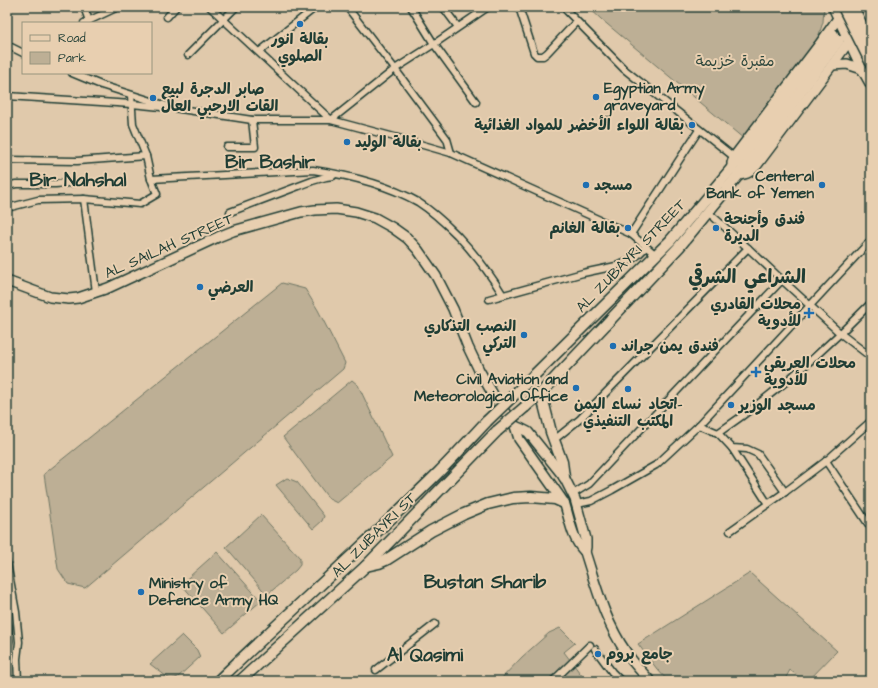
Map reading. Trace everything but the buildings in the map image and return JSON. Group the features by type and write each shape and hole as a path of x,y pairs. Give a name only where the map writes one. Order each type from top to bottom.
{"main road":[{"path":"833,7 871,85"},
{"path":"844,7 819,45 732,160 735,172 746,174 757,165 869,15"},
{"path":"844,7 871,63"},
{"path":"849,42 853,7"},
{"path":"853,7 871,44"},
{"path":"861,7 869,15 871,27"},
{"path":"838,17 852,18 869,15"},
{"name":"AL ZUBAYRI STREET","path":"525,407 679,247 708,212 735,172 836,37"},
{"path":"832,65 847,64 862,69"},
{"name":"AL ZUBAYRI STREET","path":"305,600 439,472 487,421 670,241 735,172"},
{"name":"AL SAILAH STREET","path":"7,281 50,297 69,299 78,298 108,288 233,231 301,212 336,209 356,212 375,218 407,238 418,250 436,276 484,380 498,403 515,426 519,439 564,503 575,539 585,552"},
{"path":"524,446 538,456 554,478 557,479 564,477 562,462 540,393"},
{"name":"AL ZUBAYRI ST","path":"240,681 366,566 498,431 525,407"},
{"name":"AL SAILAH STREET","path":"515,426 528,432 564,477 577,504 586,539 585,552 609,622 626,652 650,681"},
{"path":"366,566 386,560 432,531 464,514 488,504 513,498 531,497 555,498 564,503"},
{"path":"305,600 300,610 300,614 306,617 310,616"},
{"path":"218,681 305,600"}],"street":[{"path":"84,7 86,22 118,7"},
{"path":"166,17 176,7"},
{"path":"210,7 331,120"},
{"path":"188,55 236,7"},
{"path":"259,52 316,7"},
{"path":"347,7 447,139 451,153"},
{"path":"411,7 434,44 476,102"},
{"path":"444,7 458,27"},
{"path":"331,120 395,69 488,7"},
{"path":"519,7 534,53 537,56 542,56 547,52 576,22"},
{"path":"563,7 576,22 624,69 734,157"},
{"path":"7,45 21,51"},
{"path":"74,74 101,85 174,108"},
{"path":"7,208 38,200 84,199 140,204 157,194 151,179 146,156 133,124 131,94"},
{"path":"7,96 174,108 252,120 331,120 451,153 631,234 656,255"},
{"path":"227,147 255,147 252,120"},
{"path":"631,234 699,130"},
{"path":"7,160 77,161 146,156"},
{"path":"151,179 313,170 370,182 418,202 435,215 454,232 481,261 503,296"},
{"path":"230,212 312,180 341,176"},
{"path":"7,186 16,184 82,182"},
{"path":"84,199 96,292"},
{"path":"708,212 841,334 871,356"},
{"path":"577,504 591,501 656,464 699,425 871,240"},
{"path":"489,299 583,273 616,266 630,261 646,247"},
{"path":"554,440 580,419 748,248"},
{"path":"573,494 589,484 782,280"},
{"path":"718,433 746,414 779,388 841,334 871,303"},
{"path":"730,531 826,461 871,422"},
{"path":"699,425 718,433 732,448 768,504"},
{"path":"732,448 747,449 758,454 785,492"},
{"path":"826,461 871,528"},
{"path":"7,563 16,612 19,642 17,659 18,681"},
{"path":"376,670 435,624"},
{"path":"7,625 7,648"},
{"path":"553,681 592,647 612,672 622,681"}],"green space":[{"name":"مقبرة خزيمة","path":"588,7 824,7 823,22 816,44 744,139"},
{"path":"282,283 305,289 318,310 345,363 343,369 85,588 68,584 58,569 44,474"},
{"path":"352,380 358,385 392,457 337,503 329,499 283,437"},
{"path":"287,478 297,482 324,516 322,521 313,529 276,485"},
{"path":"261,515 300,558 300,565 296,570 267,595 226,547"},
{"path":"217,552 261,601 224,633 181,584"},
{"path":"750,573 837,651 808,681 804,681 790,670 784,681 668,681 638,644"},
{"path":"560,628 575,643 564,652 586,681 499,681 522,657 549,633"},
{"path":"182,635 197,650 200,657 178,677 171,680 150,664"}],"place":[{"name":"بقالة انور الصلوي","path":"300,24"},
{"name":"Egyptian Army graveyard","path":"596,97"},
{"name":"صابر الدجرة لبيع القات الارحبي العال","path":"153,98"},
{"name":"بقالة اللواء الأخضر للمواد الغذائية","path":"692,125"},
{"name":"بقالة الوليد","path":"347,142"},
{"name":"مسجد","path":"586,185"},
{"name":"Centeral Bank of Yemen","path":"822,185"},
{"name":"بقالة الغانم","path":"628,228"},
{"name":"فندق وأجنحة الديرة","path":"716,228"},
{"name":"العرضي","path":"200,287"},
{"name":"محلات القادري للأدوية","path":"809,313"},
{"name":"النصب التذكاري التركي","path":"524,335"},
{"name":"فندق يمن جراند","path":"613,346"},
{"name":"محلات العريقي للأدوية","path":"756,372"},
{"name":"Civil Aviation and Meteorological Office","path":"576,388"},
{"name":"اتحاد نساء اليمن- المكتب التنفيذي","path":"628,389"},
{"name":"مسجد الوزير","path":"731,405"},
{"name":"Ministry of Defence Army HQ","path":"141,592"},
{"name":"جامع بروم","path":"598,654"}],"district":[{"name":"Bir Bashir","path":"270,162"},
{"name":"Bir Nahshal","path":"78,180"},
{"name":"الشراعي الشرقي","path":"747,277"},
{"name":"Bustan Sharib","path":"485,582"},
{"name":"Al Qasimi","path":"425,655"}]}
